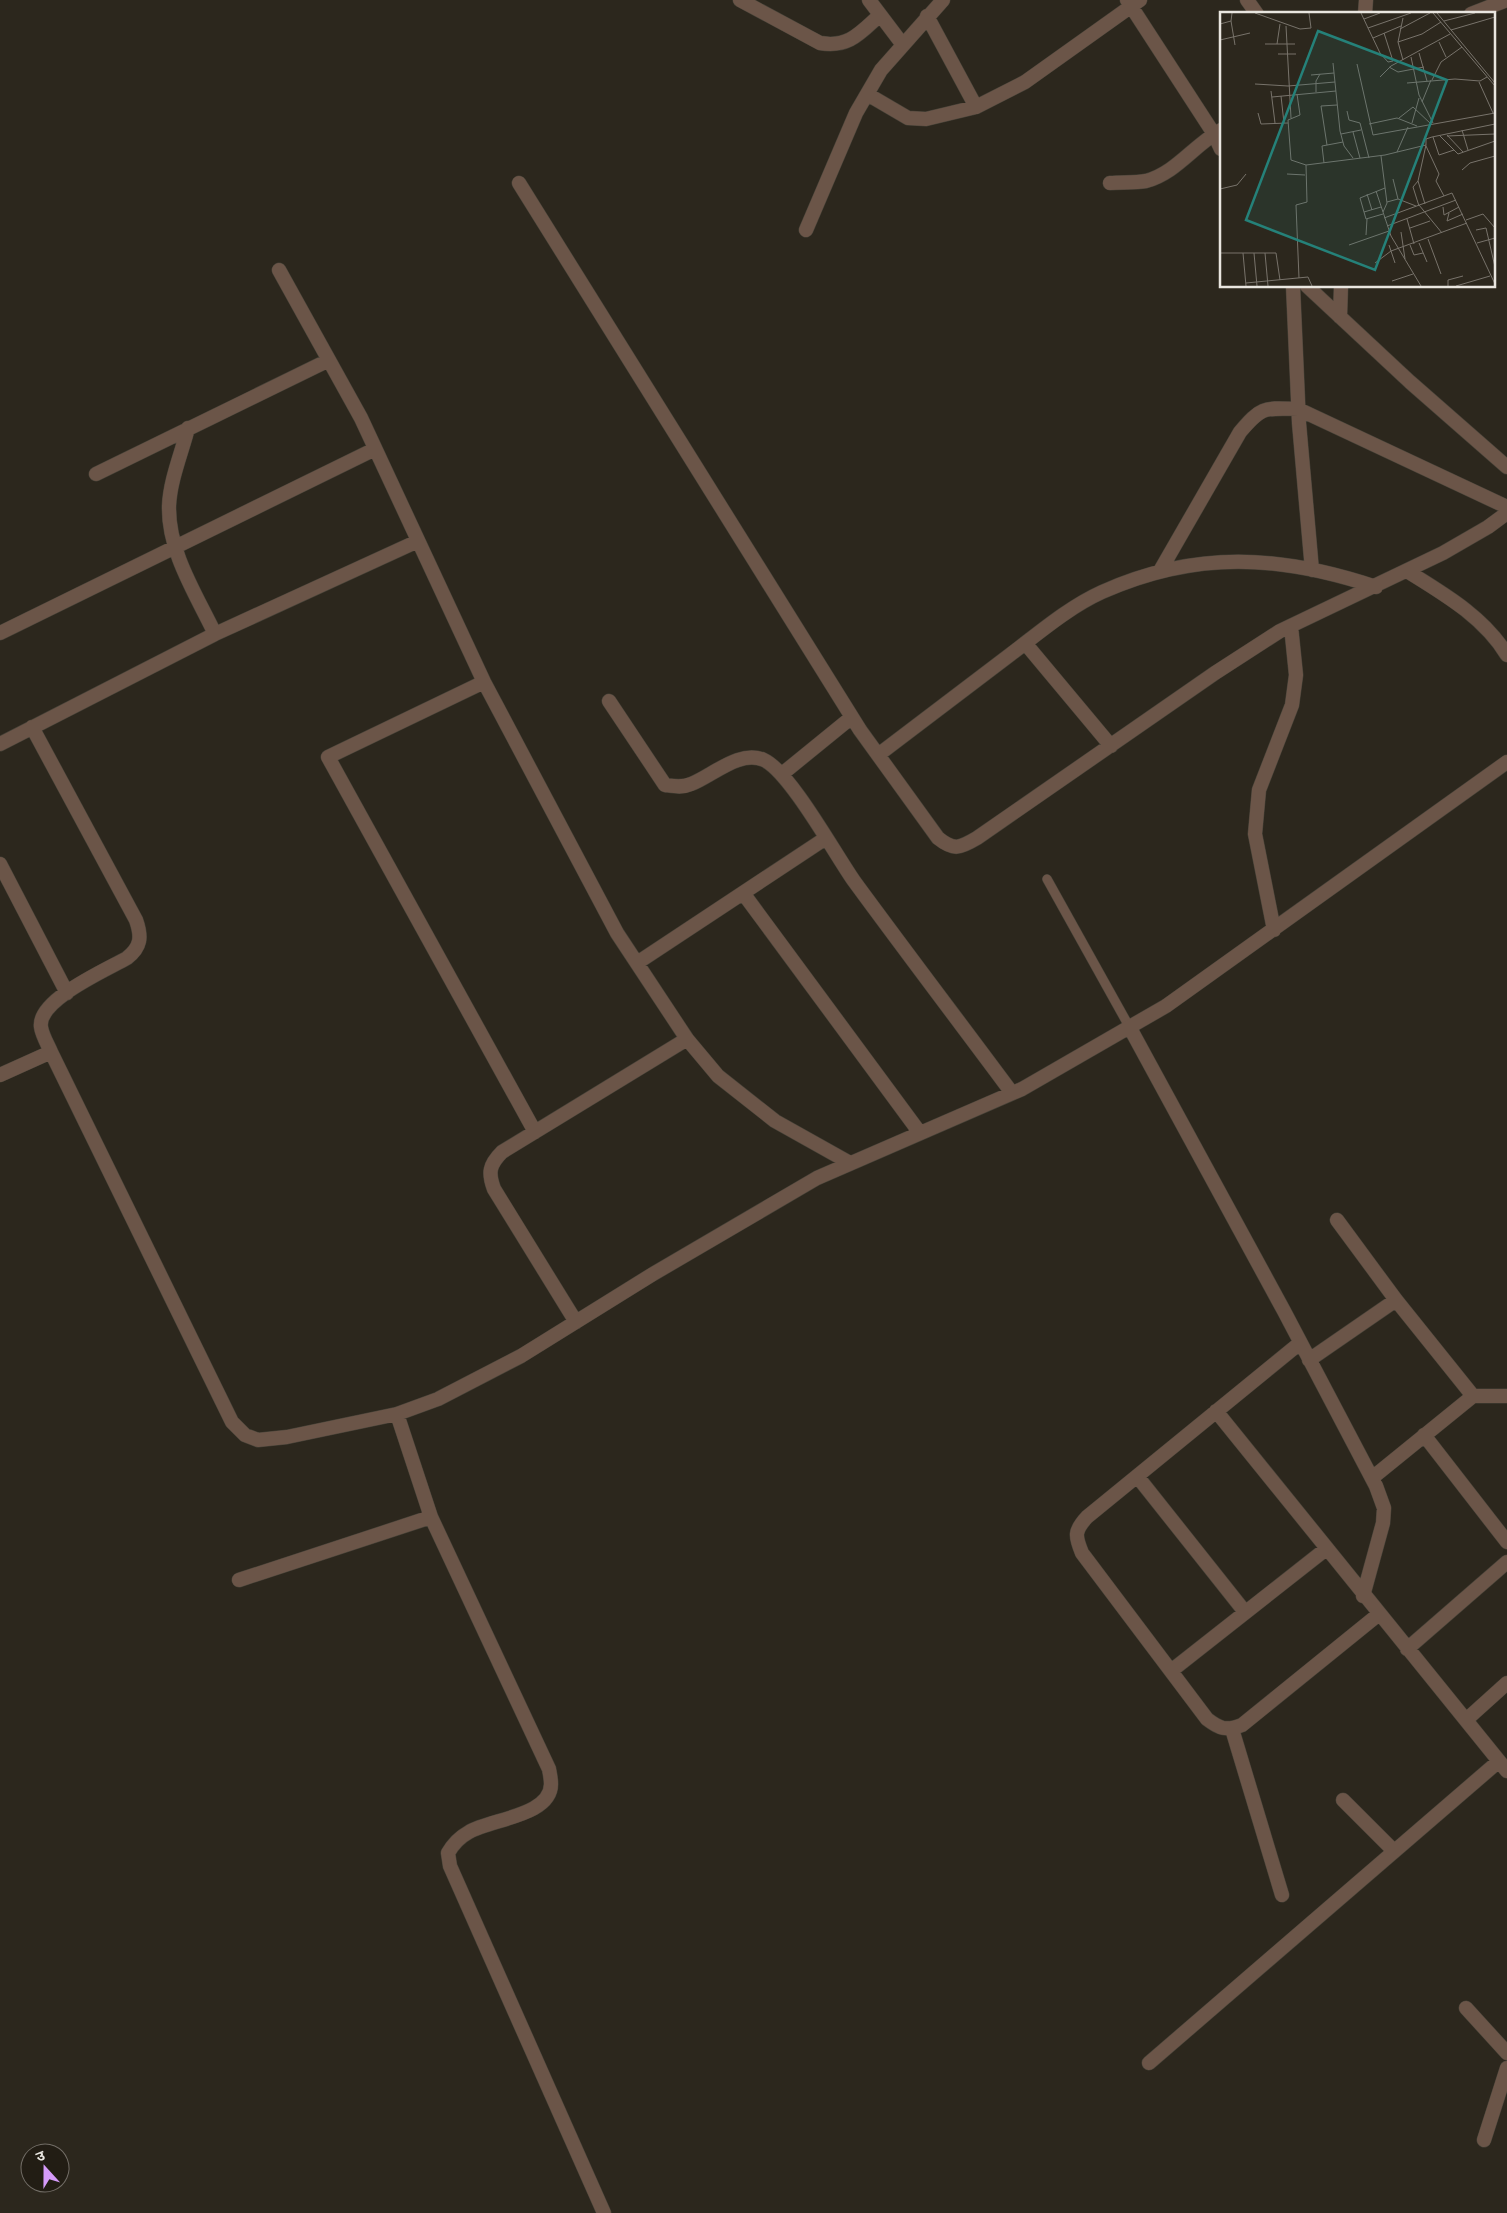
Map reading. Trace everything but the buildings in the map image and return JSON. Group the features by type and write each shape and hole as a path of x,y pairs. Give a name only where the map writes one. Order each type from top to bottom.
{"street":[{"path":"740,0 820,43 832,46 850,41 880,15"},
{"path":"869,0 903,45"},
{"path":"806,230 856,113 881,70 943,0"},
{"path":"1247,0 1256,12"},
{"path":"1476,12 1507,0"},
{"path":"867,94 908,118 926,119 976,107 1025,82 1133,2 1217,132 1220,145"},
{"path":"927,16 976,107"},
{"path":"1110,183 1145,181 1157,176 1174,167 1217,132"},
{"path":"519,183 852,717 938,838 948,846 961,848 1215,673 1291,626 1407,571 1481,532 1507,513"},
{"path":"279,270 327,361 361,418 484,682 617,933 687,1039 718,1076 775,1121 850,1163"},
{"path":"1293,288 1298,409 1312,570"},
{"path":"1309,288 1507,467"},
{"path":"1340,317 1341,288"},
{"path":"96,474 327,361"},
{"path":"1160,571 1214,473 1245,426 1255,414 1267,408 1298,409 1507,507"},
{"path":"188,428 169,504 174,548 215,634"},
{"path":"0,634 375,449"},
{"path":"0,744 215,634 418,541"},
{"path":"878,755 1059,618 1100,593 1140,576 1187,565 1249,560 1335,573 1376,586"},
{"path":"1407,571 1476,617 1497,638 1507,655"},
{"path":"1274,930 1255,834 1259,790 1292,705 1296,675 1291,626"},
{"path":"1025,643 1111,746"},
{"path":"484,682 328,757 535,1132"},
{"path":"610,701 665,784 676,787 690,785 737,761 749,758 764,760 782,774 854,880 1012,1093"},
{"path":"782,774 852,717"},
{"path":"32,727 136,920 141,935 137,950 127,958 55,1000 43,1014 41,1027 51,1052 232,1422 245,1435 258,1440 287,1437 396,1414 454,1391 521,1356 817,1178 1012,1093 1166,1006 1507,762"},
{"path":"637,963 826,838"},
{"path":"0,864 67,993"},
{"path":"743,893 920,1133"},
{"path":"1130,1028 1372,1478 1384,1508 1384,1523 1364,1596"},
{"path":"576,1322 494,1189 489,1175 493,1161 502,1152 687,1039"},
{"path":"2,1070 51,1052"},
{"path":"1337,1220 1396,1300 1472,1396"},
{"path":"1309,1360 1396,1300"},
{"path":"1300,1343 1086,1517 1078,1527 1076,1539 1082,1553 1207,1719 1220,1729 1232,1729 1242,1725 1378,1614"},
{"path":"1372,1478 1472,1396 1507,1396"},
{"path":"1149,2063 1394,1851 1503,1766 1378,1614 1216,1411"},
{"path":"396,1414 431,1517 549,1769 552,1785 548,1798 538,1807 470,1831 454,1842 448,1853 450,1866 604,2213"},
{"path":"1424,1434 1507,1542"},
{"path":"1137,1476 1245,1612"},
{"path":"239,1580 431,1517"},
{"path":"1171,1671 1326,1549"},
{"path":"1407,1649 1507,1562"},
{"path":"1466,1720 1507,1683"},
{"path":"1232,1729 1282,1896"},
{"path":"1343,1800 1394,1851"},
{"path":"1466,2008 1507,2053"},
{"path":"1484,2140 1507,2068"}],"lane":[{"path":"1047,879 1130,1028"}]}
